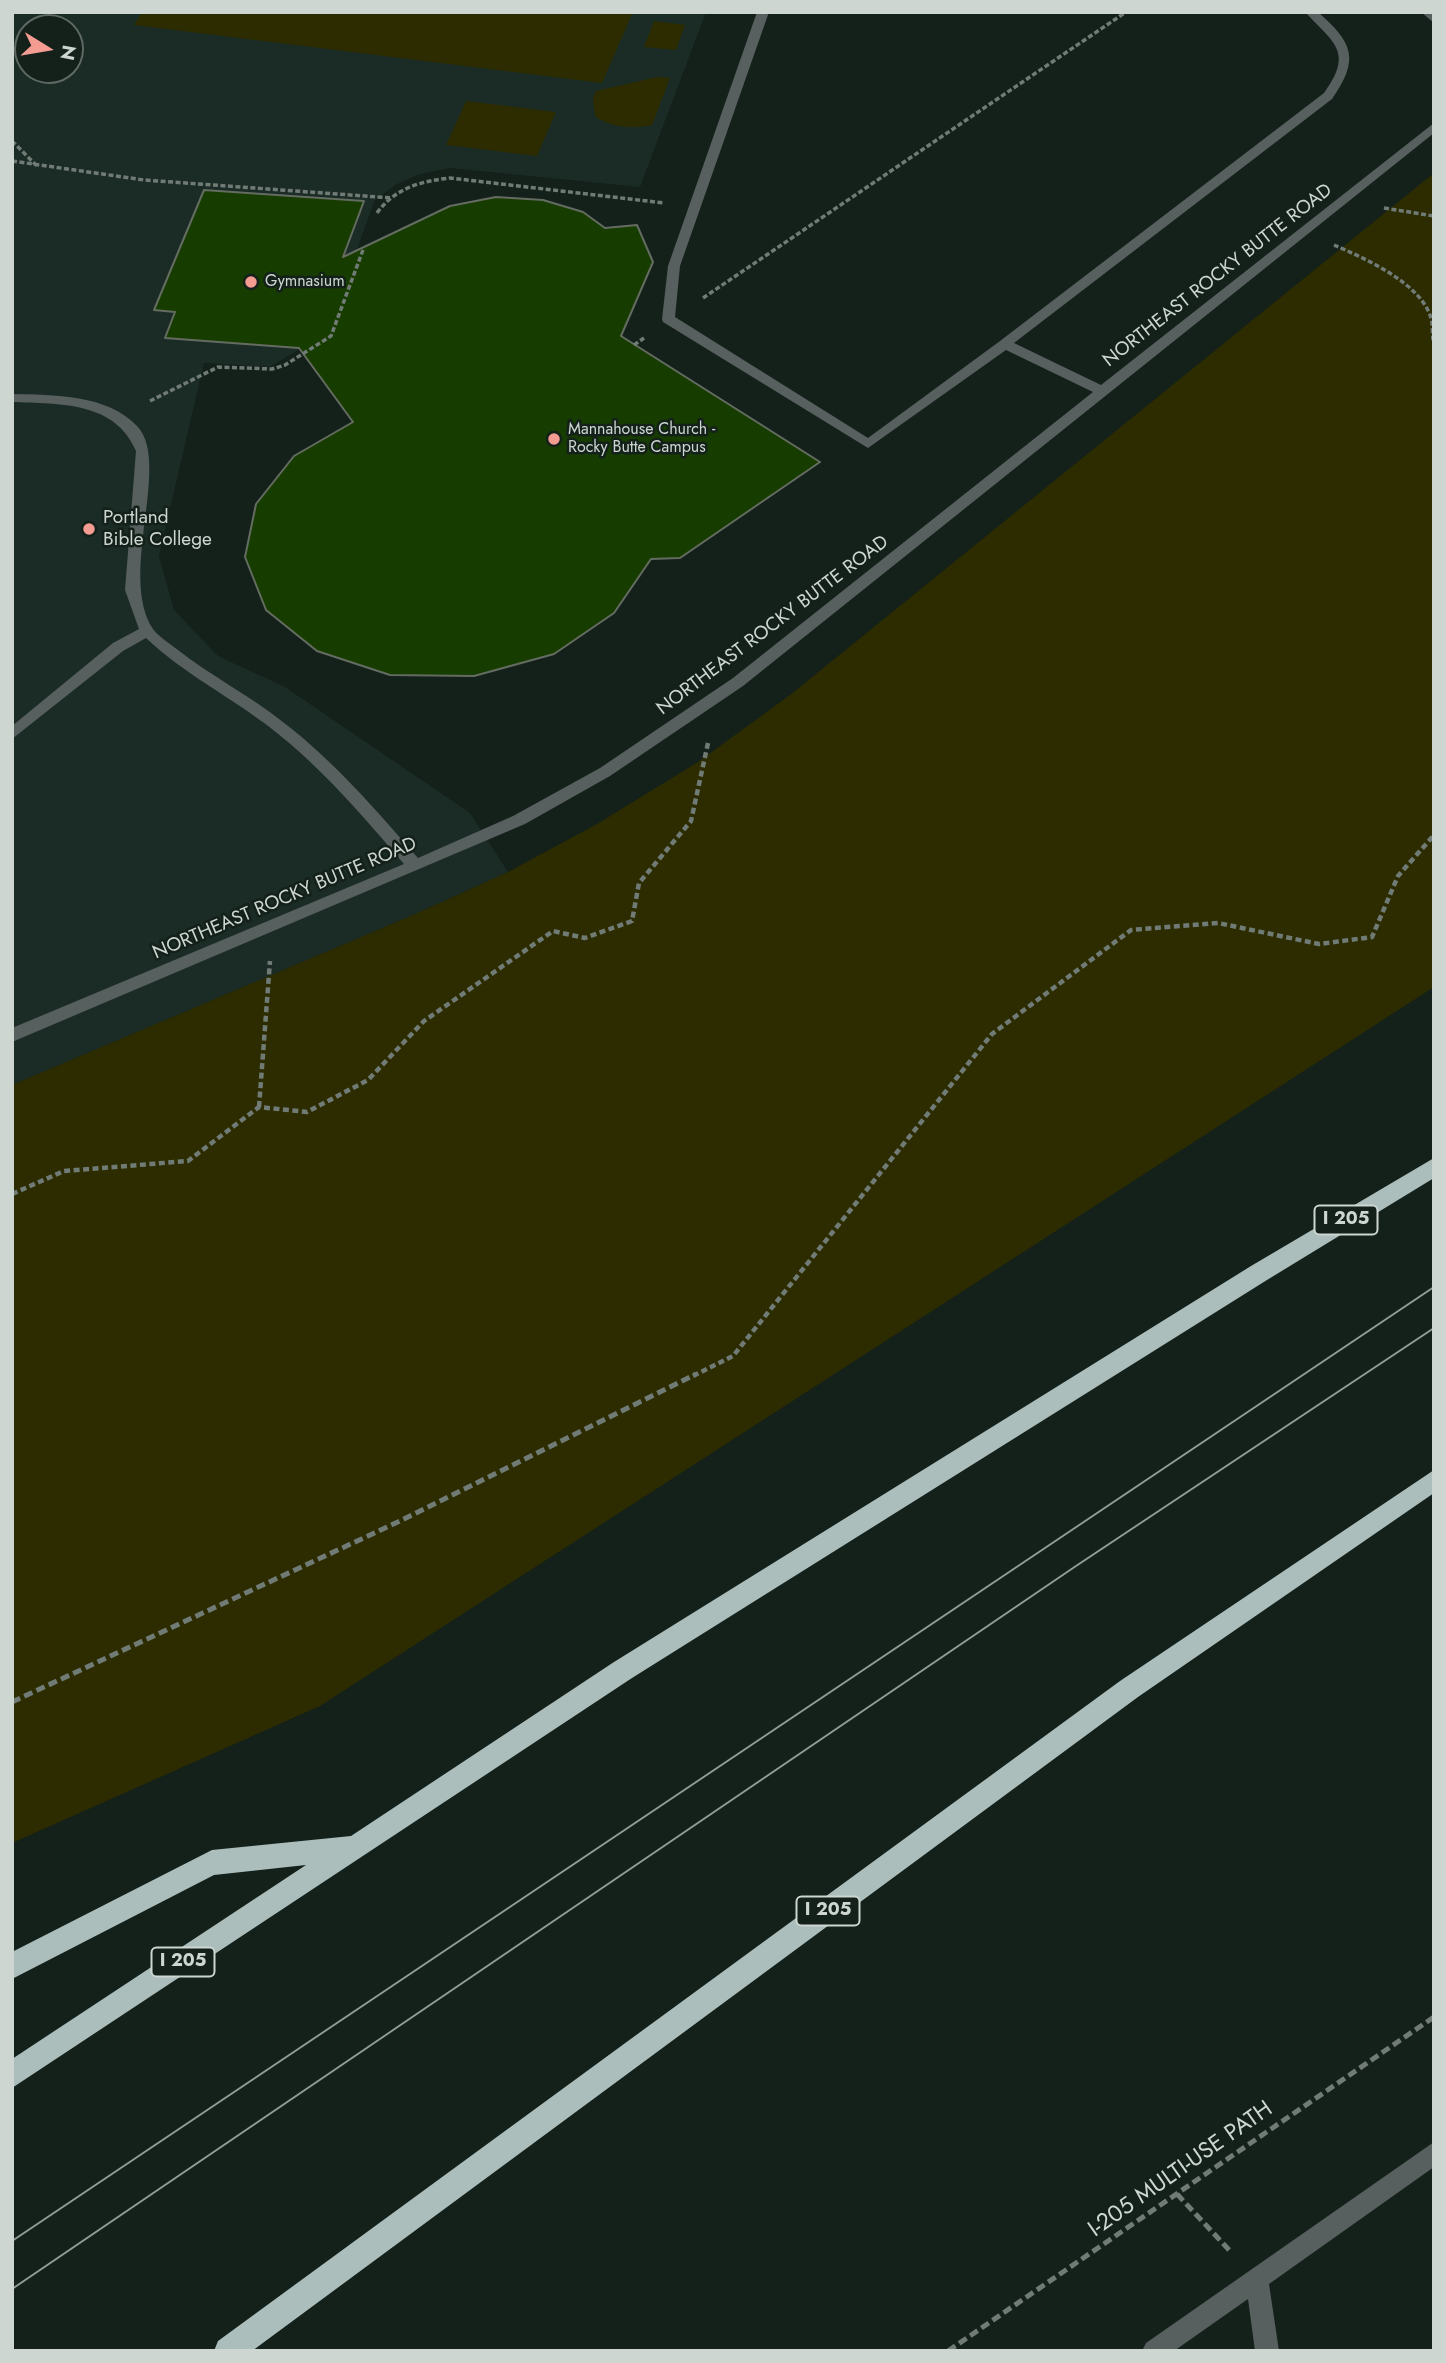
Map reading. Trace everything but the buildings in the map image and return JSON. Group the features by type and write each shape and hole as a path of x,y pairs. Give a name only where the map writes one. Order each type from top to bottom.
{"highway":[{"name":"I 205","path":"12,2075 623,1670 1259,1273 1434,1167"},
{"name":"I 205","path":"228,2351 1129,1689 1434,1479"},
{"path":"12,1966 212,1863 352,1848"}],"street":[{"path":"763,12 674,266 668,319 868,444 1005,344 1328,96 1344,76 1346,54 1334,31 1311,12"},
{"path":"1427,12 1434,19"},
{"name":"NORTHEAST ROCKY BUTTE ROAD","path":"12,1035 519,820 605,772 692,716 1104,392 1434,127"},
{"path":"1005,344 1104,392"},
{"path":"12,398 60,399 86,405 118,418 134,431 142,451 132,590 147,631 165,650 252,706 307,750 362,804 415,866"},
{"path":"12,734 118,647 147,631"},
{"path":"1154,2351 1434,2153"},
{"path":"1257,2280 1267,2351"}],"path":[{"path":"634,345 1126,12"},
{"path":"12,141 37,166"},
{"path":"12,161 144,180 392,198"},
{"path":"377,213 392,198 418,182 462,178 694,207"},
{"path":"1349,197 1388,209 1434,216"},
{"path":"1305,232 1366,259 1402,283 1430,314 1433,340"},
{"path":"118,418 218,367 272,369 300,357 331,336 363,250"},
{"path":"12,1194 64,1171 188,1161 259,1107 307,1112 368,1080 424,1021 553,931 585,938 632,921 639,883 691,821 708,740 692,716"},
{"path":"12,1702 400,1521 733,1356 992,1034 1131,930 1218,923 1319,944 1372,937 1398,876 1434,835"},
{"path":"259,1107 273,925"},
{"name":"I-205 MULTI-USE PATH","path":"948,2351 1434,2017"},
{"path":"1177,2194 1257,2280"}],"shaded area":[{"name":"Portland Bible College","path":"12,12 706,12 640,187 450,168 420,174 395,185 375,200 326,334 269,367 204,363 159,556 174,610 218,656 285,687 470,813 508,872 12,1085"},
{"path":"142,12 633,12 602,83 134,25"},
{"path":"654,21 685,25 676,50 644,47"},
{"path":"657,77 670,78 652,125 622,127 595,116 593,98 596,91"},
{"path":"466,101 556,112 537,156 446,145"},
{"path":"1434,173 1434,987 320,1706 12,1843 12,1085 508,872 597,824 698,762 790,695"}],"tram line":[{"path":"12,2241 1434,1287"},
{"path":"12,2289 1076,1566 1434,1328"}],"place":[{"name":"Gymnasium","path":"251,282"},
{"name":"Mannahouse Church - Rocky Butte Campus","path":"554,439"},
{"name":"Portland Bible College","path":"89,529"}]}
